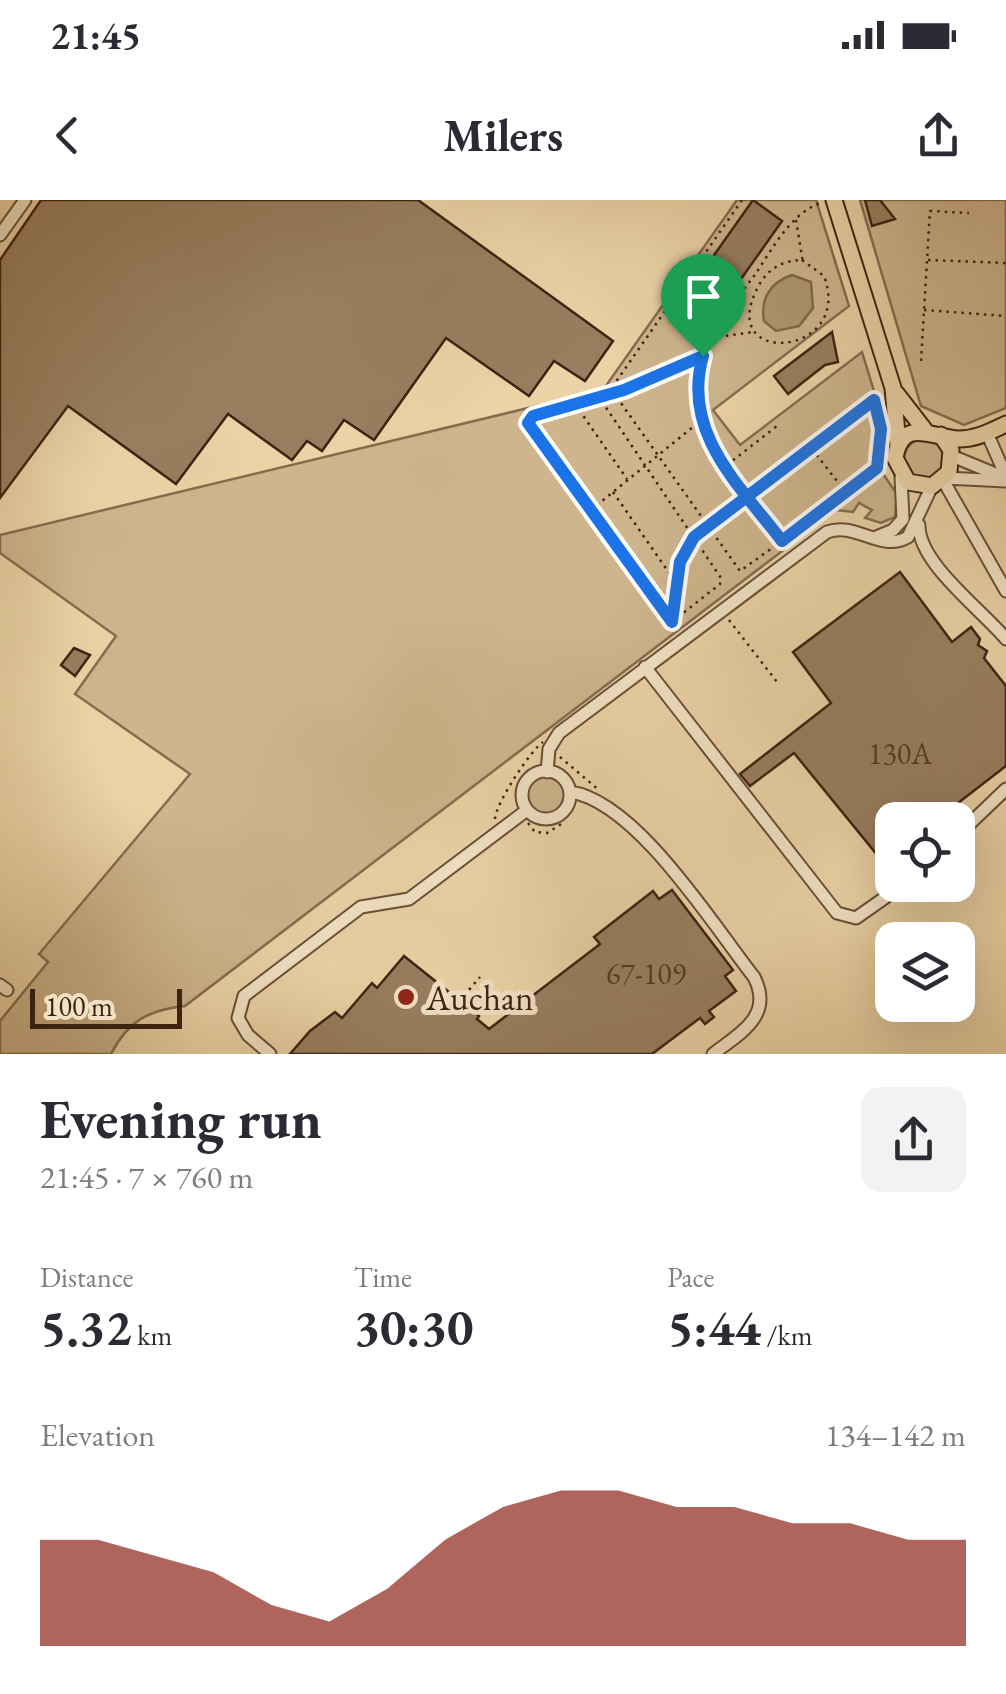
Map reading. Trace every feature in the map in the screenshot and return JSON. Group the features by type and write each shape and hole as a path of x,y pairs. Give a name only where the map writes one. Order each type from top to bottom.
{"main road":[{"path":"827,202 886,392 898,445"},
{"path":"886,392 924,429 960,439 989,441"},
{"path":"924,429 908,434 898,445 894,458 901,477 915,486 940,481 952,456 989,441 1006,424"},
{"path":"941,435 952,456"}],"street":[{"path":"0,235 25,200"},
{"path":"0,205 14,215"},
{"path":"989,441 1006,479"},
{"path":"952,456 981,465 1006,479"},
{"path":"874,538 893,530 903,519 901,477"},
{"path":"940,481 1006,479"},
{"path":"546,772 549,749 559,733 826,532 840,528 899,542 912,534 940,481"},
{"path":"940,481 1006,590"},
{"path":"919,520 921,540 948,577 967,602 1006,638"},
{"path":"645,668 837,914 848,918 861,916 880,902"},
{"path":"570,792 568,806 558,816 544,819 527,810 522,798 525,785 534,775 546,772 559,776 570,792 598,800 640,833 758,985 762,1004 755,1022 713,1054"},
{"path":"975,818 1006,789"},
{"path":"270,1054 248,1036 238,1018 244,996 361,908 409,899 527,810"}],"path":[{"path":"742,200 614,383 613,393 740,571 877,468 881,429 874,400"},
{"path":"782,541 725,467 700,421 697,387 710,338 741,293 796,219 827,202"},
{"path":"921,360 930,211 968,213"},
{"path":"796,219 802,262"},
{"path":"927,260 1006,264"},
{"path":"698,262 741,293"},
{"path":"802,262 817,266 827,282 828,300 820,321 807,336 784,346 765,342 755,331 751,308 760,283 780,264 802,262"},
{"path":"924,310 1006,316"},
{"path":"710,338 755,331"},
{"path":"672,622 528,423 533,416 613,393 703,356"},
{"path":"672,622 675,581 682,555 694,537 886,392"},
{"path":"593,399 605,406 721,583 672,622"},
{"path":"575,404 627,480"},
{"path":"590,510 710,413"},
{"path":"725,467 777,426"},
{"path":"812,448 845,492"},
{"path":"613,492 675,581"},
{"path":"729,620 778,682"},
{"path":"502,829 494,818 496,809 541,740 601,792 598,800"},
{"path":"520,824 529,823 535,832 547,833 563,823"},
{"path":"474,1011 481,1002 468,992 480,976"}],"shaded area":[{"path":"737,200 816,200 849,306 713,410 740,445 862,352 886,430 881,471 897,494 895,517 881,523 865,518 872,510 859,503 853,512 836,510 185,1006 150,1014 132,1025 111,1054 0,1054 0,1021 48,962 39,954 190,774 75,694 116,636 0,553 0,535 603,390"},
{"path":"860,200 1006,200 1006,408 964,425 921,406"},
{"path":"792,275 811,282 813,308 799,326 776,331 764,321 766,298 778,282"},
{"path":"924,439 938,445 944,459 938,473 924,479 910,473 904,459 910,445"},
{"path":"546,775 560,781 566,795 560,809 546,815 532,809 526,795 532,781"}],"building":[{"path":"41,200 418,200 613,341 585,381 554,361 529,396 446,338 374,440 344,420 322,451 307,441 292,460 228,414 176,484 68,406 0,498 0,260"},
{"path":"753,200 782,221 741,279 712,258"},
{"path":"865,200 880,200 895,219 872,226"},
{"path":"832,332 838,362 825,365 788,394 774,376"},
{"path":"900,572 952,642 971,627 980,639 978,645 987,651 984,658 1006,686 1006,766 959,802 875,802 875,852 794,753 750,786 740,774 831,703 793,652"},
{"path":"74,648 90,655 75,676 61,665"},
{"path":"672,890 733,970 725,976 736,991 709,1011 714,1017 705,1024 700,1018 652,1054 290,1054 310,1031 335,1012 342,1018 372,983 377,988 404,956 479,1016 477,1019 489,1029 600,944 594,937 653,891 659,899"}],"place":[{"name":"Auchan","path":"406,997"}],"route":[{"path":"703,356 624,390 533,416 528,423 672,622 675,581 685,549 694,537 748,496 874,400 881,429 875,454 877,468 782,541 748,496 716,455 706,436 698,400 698,373 703,356"}]}
